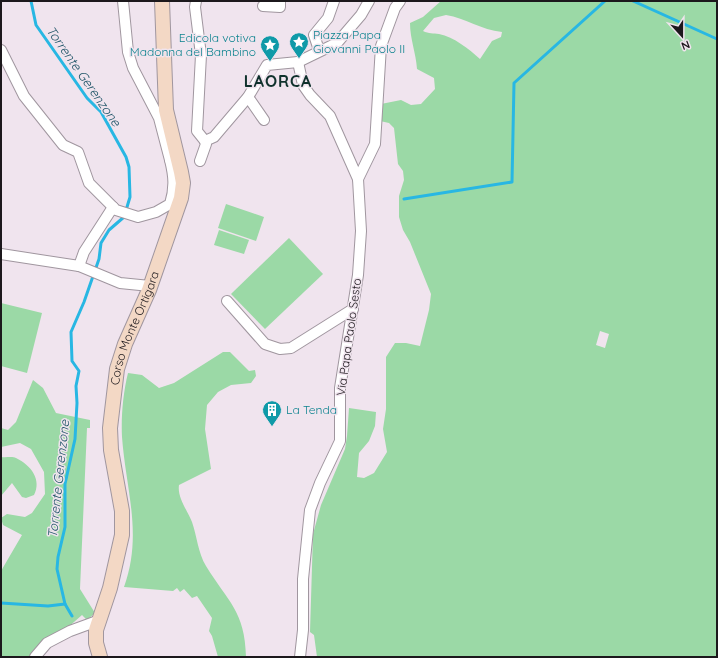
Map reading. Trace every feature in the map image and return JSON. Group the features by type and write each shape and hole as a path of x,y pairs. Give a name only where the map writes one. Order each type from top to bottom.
{"main road":[{"name":"Corso Monte Ortigara","path":"100,657 96,636 110,588 122,535 122,511 111,450 110,428 115,379 122,350 150,286 181,198 183,183 174,159 166,110 162,1"}],"street":[{"path":"1,50 24,96 63,145 78,152 89,183 115,209 138,217 156,212 170,204 174,191 174,159 159,118 133,68 128,52 123,1"},
{"path":"196,1 195,7 201,55 197,131 206,144 200,161"},
{"path":"319,50 314,35 328,18 334,1"},
{"path":"205,141 214,137 248,97 267,65 298,62 319,50 337,43 361,15 369,1"},
{"path":"358,179 375,144 381,46 395,8 400,1"},
{"path":"263,6 280,4"},
{"path":"298,62 303,85 310,95 330,116 358,179"},
{"path":"248,97 264,120"},
{"name":"Via Papa Paolo Sesto","path":"301,657 303,579 310,510 320,483 340,441 340,388 358,275 361,231 358,179"},
{"path":"79,266 84,252 115,209"},
{"path":"1,254 79,266 90,269 120,283 150,286"},
{"path":"227,301 265,344 280,349 292,348 353,309"},
{"path":"35,657 47,643 70,631 100,620"}],"green space":[{"path":"441,1 717,1 717,657 317,657 314,635 310,632 313,534 321,505 345,449 349,408 376,412 375,426 369,441 359,453 357,477 364,478 374,473 387,452 383,429 386,409 386,357 395,343 406,343 420,346 429,310 431,294 410,242 403,230 399,217 399,196 404,180 403,171 398,164 394,128 389,123 380,121 381,104 401,100 411,105 421,104 435,89 434,78 417,69 411,35 410,23 423,17","holes":["446,15 487,29 502,32 501,37 492,41 480,59 466,47 450,38 423,31 434,18","600,331 609,334 605,348 596,345"]},
{"path":"226,204 264,217 256,241 218,228"},
{"path":"219,230 249,240 244,254 214,245"},
{"path":"289,238 323,274 265,329 231,294"},
{"path":"1,303 42,313 27,373 1,366"},
{"path":"223,352 230,352 249,371 255,370 256,376 251,383 231,385 218,392 207,405 205,429 211,469 179,485 179,490 181,500 192,522 203,561 239,617 245,641 246,657 218,657 209,631 212,618 197,596 192,598 184,589 180,592 177,588 173,591 124,587 130,568 133,531 132,512 122,437 122,413 128,373 142,375 159,388 174,383"},
{"path":"33,380 43,388 56,413 90,420 90,428 87,428 80,589 95,613 87,620 82,615 34,657 1,657 1,571 22,535 3,525 1,518 7,514 25,517 32,513 45,494 44,472 31,449 20,443 1,447 1,428 8,430 16,422"},
{"path":"1,457 16,458 30,469 34,474 37,484 34,495 26,498 22,497 12,483 1,496"}],"waterway":[{"name":"Torrente Gerenzone","path":"31,1 36,25 87,98 101,112 126,157 129,167 130,197 124,217 109,230 101,243 99,259 84,302 71,332 72,361 79,371 76,386 77,403 75,439 65,484 65,527 58,557 57,569 65,604 72,616"},
{"path":"404,199 512,182 514,83 605,1"},
{"path":"633,1 717,39"},
{"name":"Torrente Gerenzone","path":"1,603 48,606 65,604"}],"place":[{"name":"Piazza Papa Giovanni Paolo II","path":"299,59"},
{"name":"Edicola votiva Madonna del Bambino","path":"270,62"},
{"name":"La Tenda","path":"272,427"}],"district":[{"name":"LAORCA","path":"278,81"}]}
